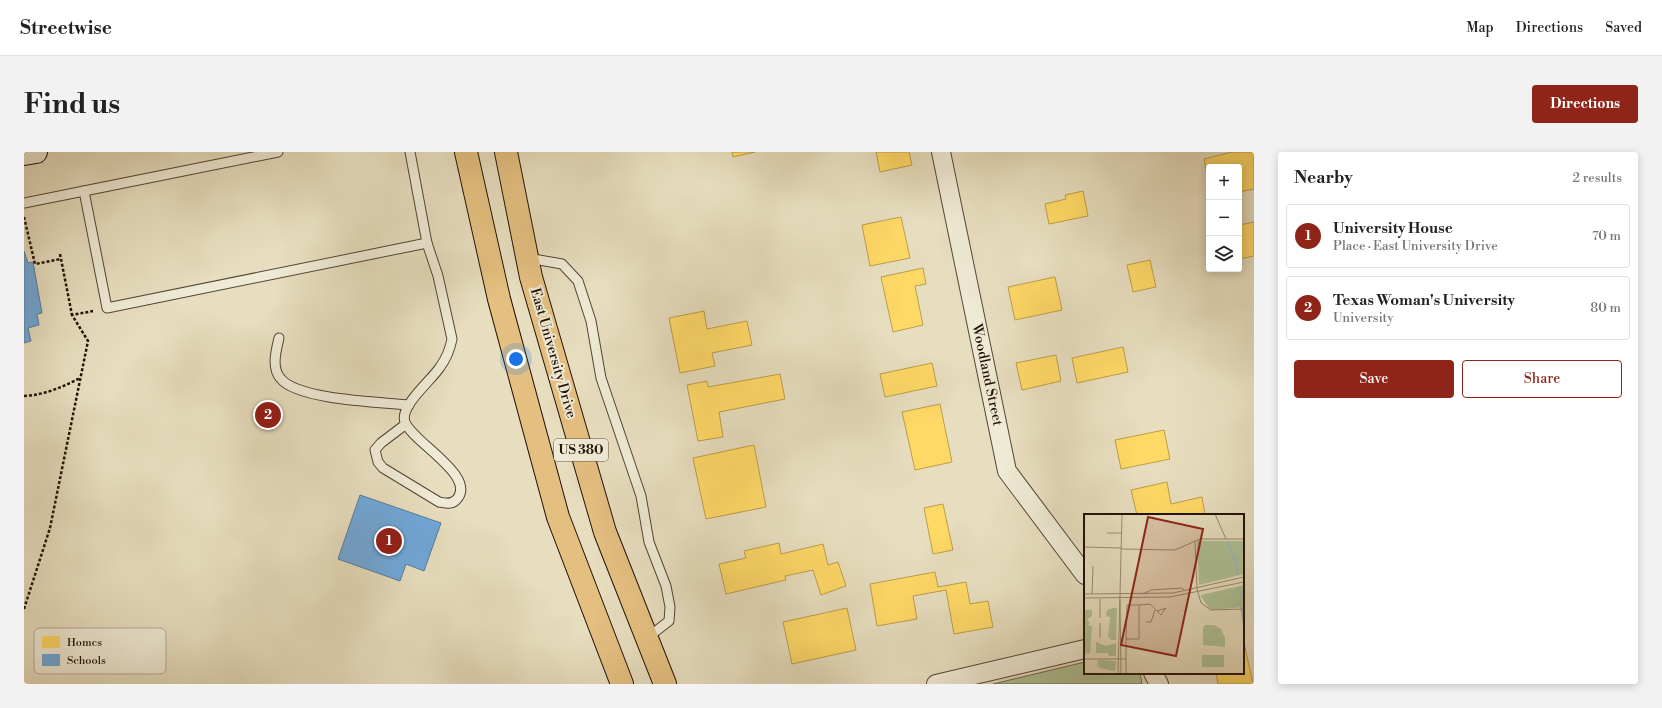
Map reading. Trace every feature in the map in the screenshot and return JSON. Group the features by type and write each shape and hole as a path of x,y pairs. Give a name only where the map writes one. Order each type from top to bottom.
{"main road":[{"path":"24,154 36,152"},
{"name":"US 380","path":"466,152 499,299 558,517 622,684"},
{"name":"East University Drive","path":"506,152 531,278 605,532 665,684"}],"street":[{"name":"Woodland Street","path":"941,152 1007,471 1084,574"},
{"path":"936,684 1084,649"},
{"path":"1154,674 1159,684"}],"lane":[{"path":"24,203 274,152"},
{"path":"406,424 381,443 375,450 378,462 382,468 439,502 448,504 454,502 460,495 461,488 455,473 417,437 406,424 405,419 409,405 441,367 450,348 452,339 438,276 427,243 410,152"},
{"path":"84,191 107,308 427,243"},
{"path":"528,258 562,264 578,281 592,321 601,378 641,496 649,542 666,586 670,607 669,621 647,638"},
{"path":"279,338 275,366 280,378 291,388 324,396 409,405"}],"path":[{"path":"24,217 35,264 61,259"},
{"path":"24,608 50,528 88,341 72,315 60,254"},
{"path":"72,315 107,308"},
{"path":"24,396 33,395 66,385 80,377"}],"green space":[{"path":"1084,662 1084,674 1140,674 1142,684 993,684"}],"building: Homes":[{"path":"732,152 755,152 733,157"},
{"path":"876,152 909,152 912,165 880,172"},
{"path":"1232,152 1254,152 1254,189 1242,191 1242,164 1206,164 1206,170 1204,159"},
{"path":"1083,191 1088,216 1049,224 1045,204 1066,199 1065,195"},
{"path":"901,217 910,258 870,266 862,225"},
{"path":"1254,222 1254,256 1242,258 1242,236 1242,224"},
{"path":"1150,260 1156,287 1133,292 1127,265"},
{"path":"923,268 926,284 915,286 923,325 893,332 881,277"},
{"path":"1055,277 1062,310 1015,320 1008,287"},
{"path":"704,311 707,329 747,321 752,345 712,353 715,366 680,373 669,318"},
{"path":"1123,347 1128,372 1077,383 1072,358"},
{"path":"1056,355 1061,381 1022,390 1016,363"},
{"path":"932,363 937,386 885,397 880,374"},
{"path":"780,374 785,399 719,412 723,437 698,441 687,385 707,381 708,387"},
{"path":"940,404 952,462 915,470 902,412"},
{"path":"1164,430 1170,459 1121,469 1115,440"},
{"path":"754,445 766,507 706,519 693,458"},
{"path":"1167,482 1171,504 1202,497 1205,514 1137,514 1131,490"},
{"path":"943,504 953,550 933,554 924,508"},
{"path":"779,543 781,554 823,544 828,565 838,562 846,586 821,595 813,570 785,576 786,580 726,594 719,564 746,558 744,551"},
{"path":"935,572 938,587 966,582 970,604 988,601 993,627 954,634 946,590 913,596 917,619 877,626 870,584"},
{"path":"847,608 856,650 792,664 783,622"},
{"path":"1244,643 1253,684 1218,684 1216,674 1244,674"}],"building: Schools":[{"path":"24,251 28,263 33,262 42,313 37,314 39,325 28,328 31,341 24,343"},
{"path":"360,495 441,523 424,571 406,564 400,581 338,559"}],"place":[{"name":"Texas Woman's University","path":"268,415"},
{"name":"University House","path":"389,541"}]}
